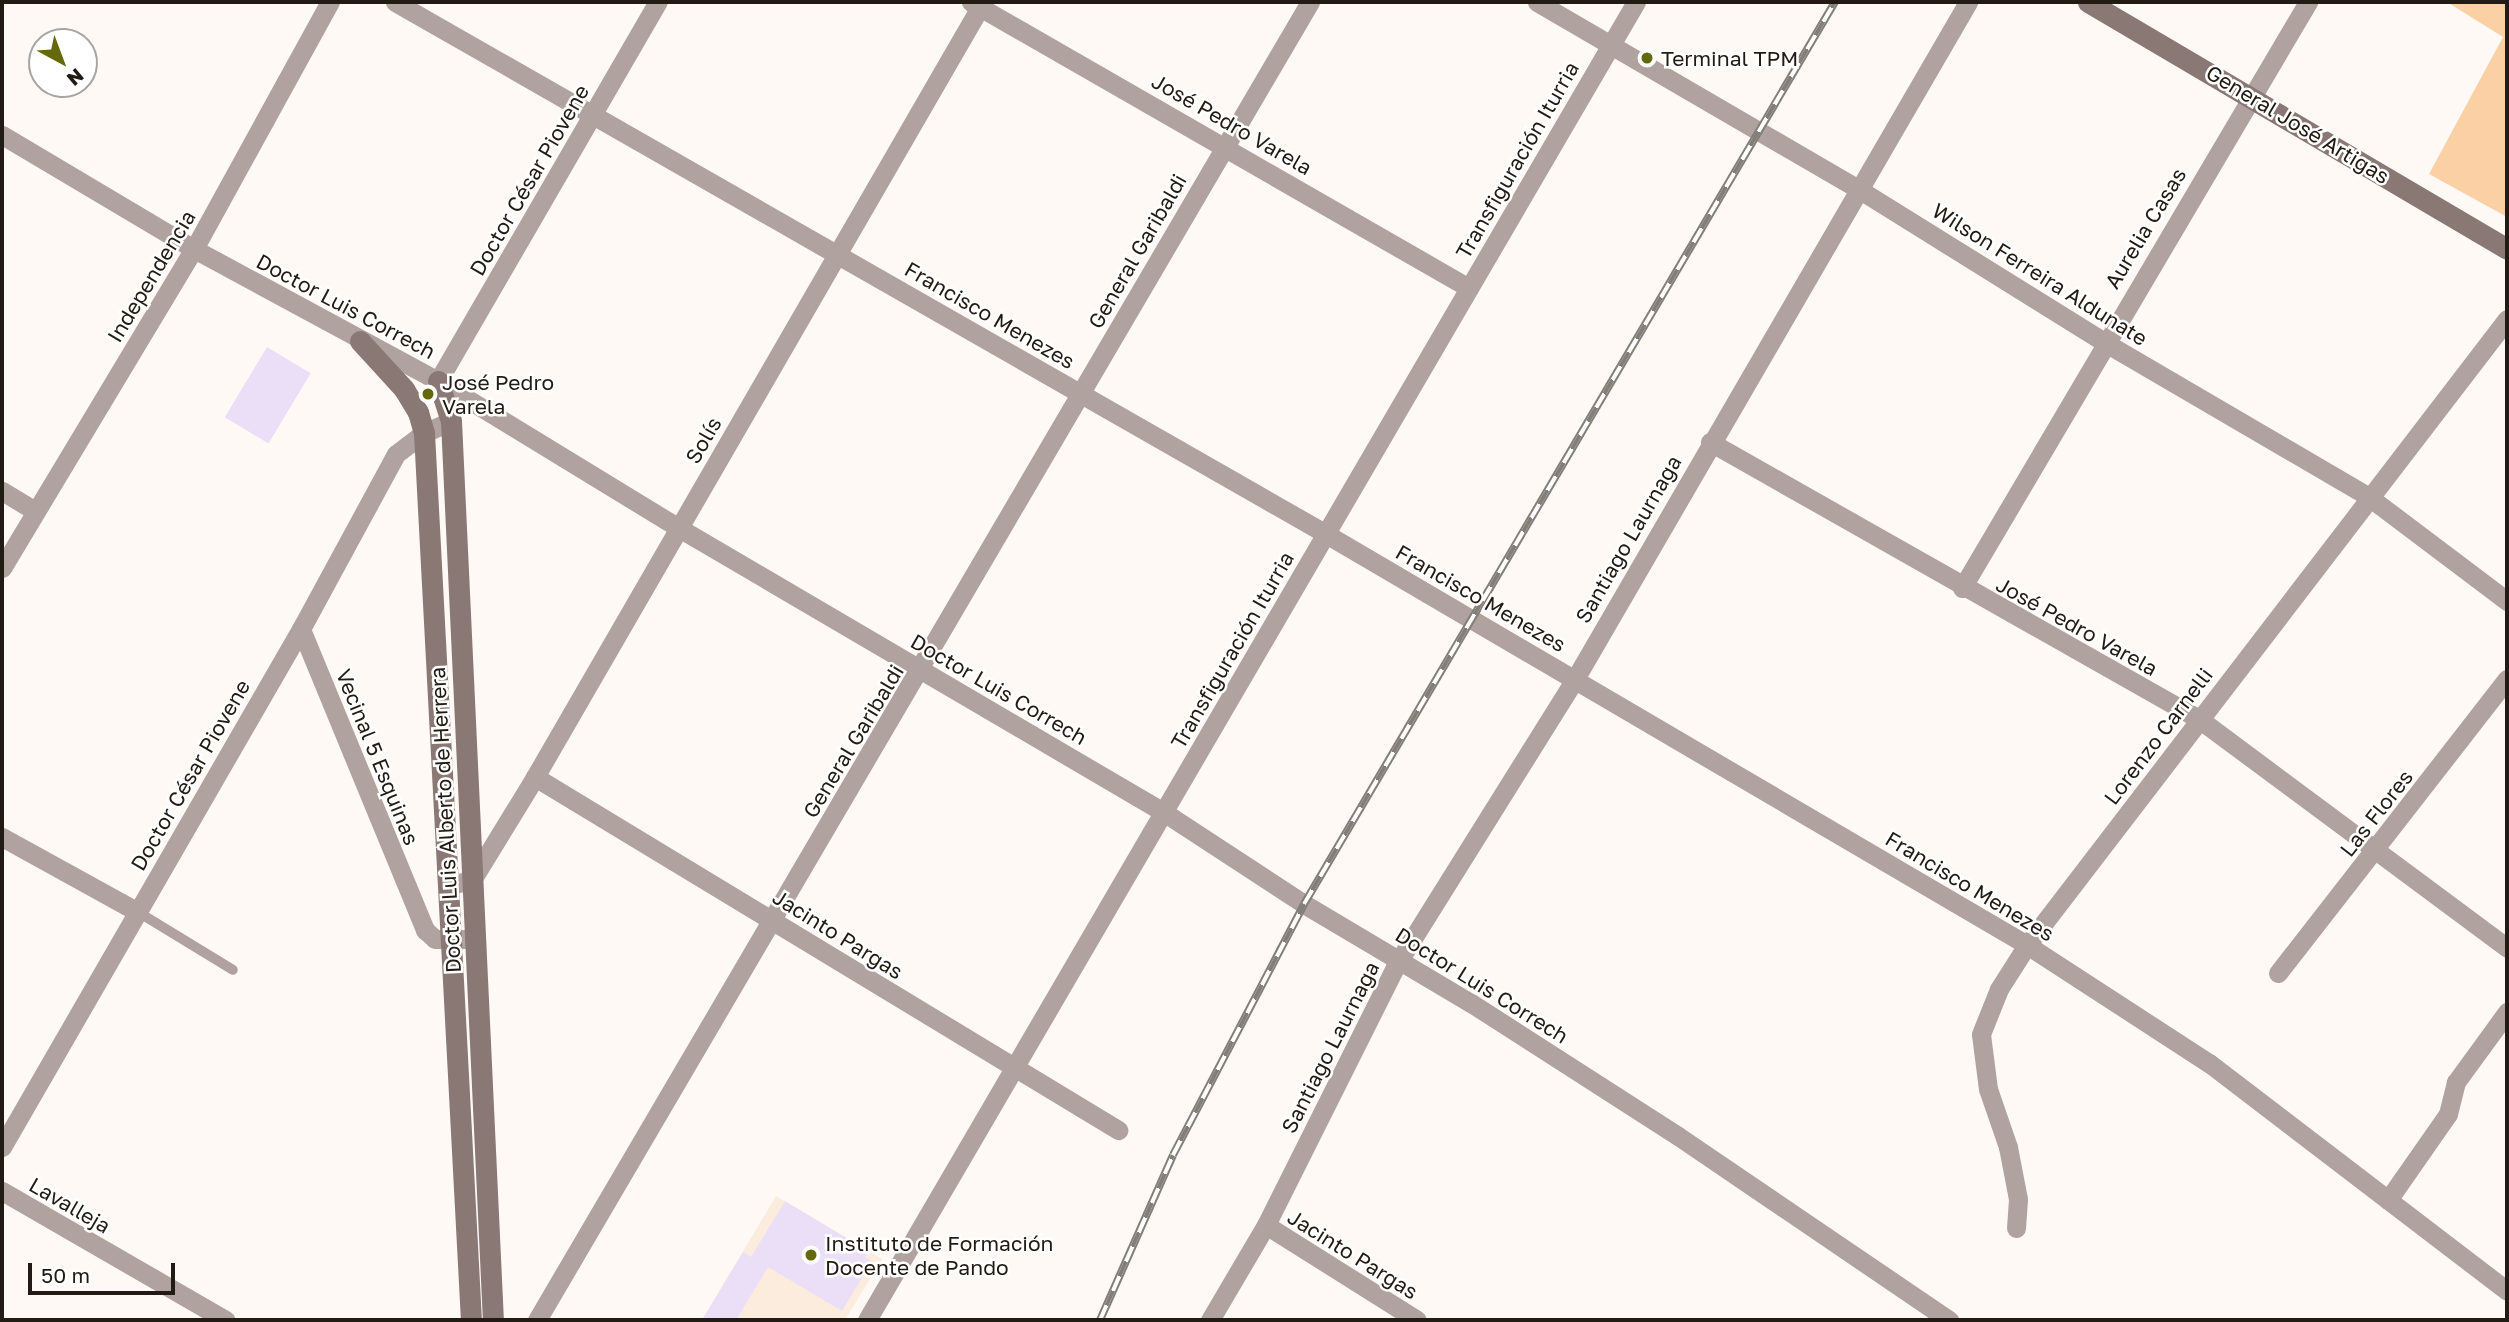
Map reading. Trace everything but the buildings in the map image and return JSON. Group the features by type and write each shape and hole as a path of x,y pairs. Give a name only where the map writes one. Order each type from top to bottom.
{"street":[{"name":"Independencia","path":"2,568 194,249 330,2"},
{"name":"Francisco Menezes","path":"395,2 1575,678 2027,945 2208,1063 2507,1291"},
{"name":"Doctor César Piovene","path":"438,381 658,2"},
{"name":"General Garibaldi","path":"537,1320 921,670 1224,145 1310,2"},
{"name":"Wilson Ferreira Aldunate","path":"1537,2 1860,190 2104,342 2369,497 2507,601"},
{"name":"Transfiguración Iturria","path":"867,1320 1636,2"},
{"name":"Santiago Laurnaga","path":"1210,1320 1266,1225 1399,960 1575,678 1968,2"},
{"name":"General José Artigas","path":"2088,2 2251,95 2507,249"},
{"name":"Aurelia Casas","path":"1962,588 2104,342 2308,2"},
{"name":"José Pedro Varela","path":"978,4 1469,288"},
{"name":"Solís","path":"472,880 679,528 978,4"},
{"name":"Doctor Luis Correch","path":"2,135 194,249 438,381 679,528 1165,813 1304,904 1399,960 1678,1136 1949,1320"},
{"name":"Lorenzo Carnelli","path":"2016,1228 2018,1199 2008,1147 1988,1089 1981,1034 1999,989 2027,945 2507,318"},
{"name":"Doctor Luis Alberto de Herrera","path":"360,341 404,389 418,412 424,433 471,1320"},
{"path":"404,389 438,381"},
{"name":"Doctor Luis Alberto de Herrera","path":"438,381 451,421 493,1320"},
{"name":"Doctor César Piovene","path":"2,1147 301,629 396,454 424,433 451,421"},
{"name":"José Pedro Varela","path":"1710,442 1962,588 2199,719 2507,948"},
{"path":"2,491 36,511"},
{"name":"Vecinal 5 Esquinas","path":"301,629 425,930 435,939 451,941"},
{"name":"Las Flores","path":"2278,973 2507,679"},
{"name":"Jacinto Pargas","path":"535,777 1118,1130"},
{"path":"2,837 138,912"},
{"path":"450,885 472,880"},
{"path":"451,941 475,939"},
{"path":"2388,1200 2448,1114 2456,1082 2507,1012"},
{"name":"Lavalleja","path":"2,1191 225,1320"},
{"name":"Jacinto Pargas","path":"1266,1225 1417,1320"}],"lane":[{"path":"138,912 233,970"}],"shaded area":[{"path":"2447,2 2507,2 2507,217 2429,174 2503,37"},
{"name":"Instituto de Formación Docente de Pando","path":"776,1196 882,1259 845,1320 702,1320"}],"railway":[{"path":"1100,1320 1173,1155 1304,904 1835,2"}],"place":[{"name":"Terminal TPM","path":"1647,58"},
{"name":"José Pedro Varela","path":"428,394"},
{"name":"Instituto de Formación Docente de Pando","path":"811,1255"}]}
